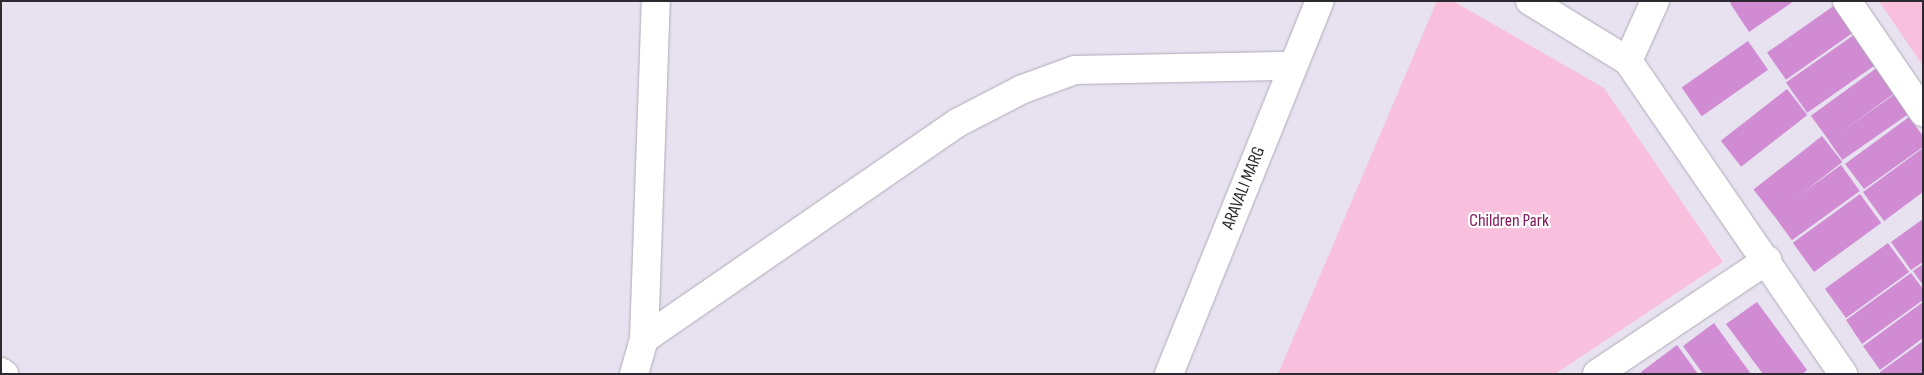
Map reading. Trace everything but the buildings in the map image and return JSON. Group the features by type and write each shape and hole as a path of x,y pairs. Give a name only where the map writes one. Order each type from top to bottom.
{"street":[{"path":"634,374 644,339 656,1"},
{"name":"ARAVALI MARG","path":"1169,374 1320,1"},
{"path":"1530,1 1628,61 1767,260 1843,374"},
{"path":"1628,61 1655,1"},
{"path":"1847,1 1923,112"},
{"path":"644,339 957,123 1023,89 1075,70 1293,66"},
{"path":"1597,374 1767,260"}],"green space":[{"name":"Children Park","path":"1437,1 1453,1 1604,88 1723,262 1555,374 1278,374"},
{"path":"1879,1 1923,1 1923,66"}]}
